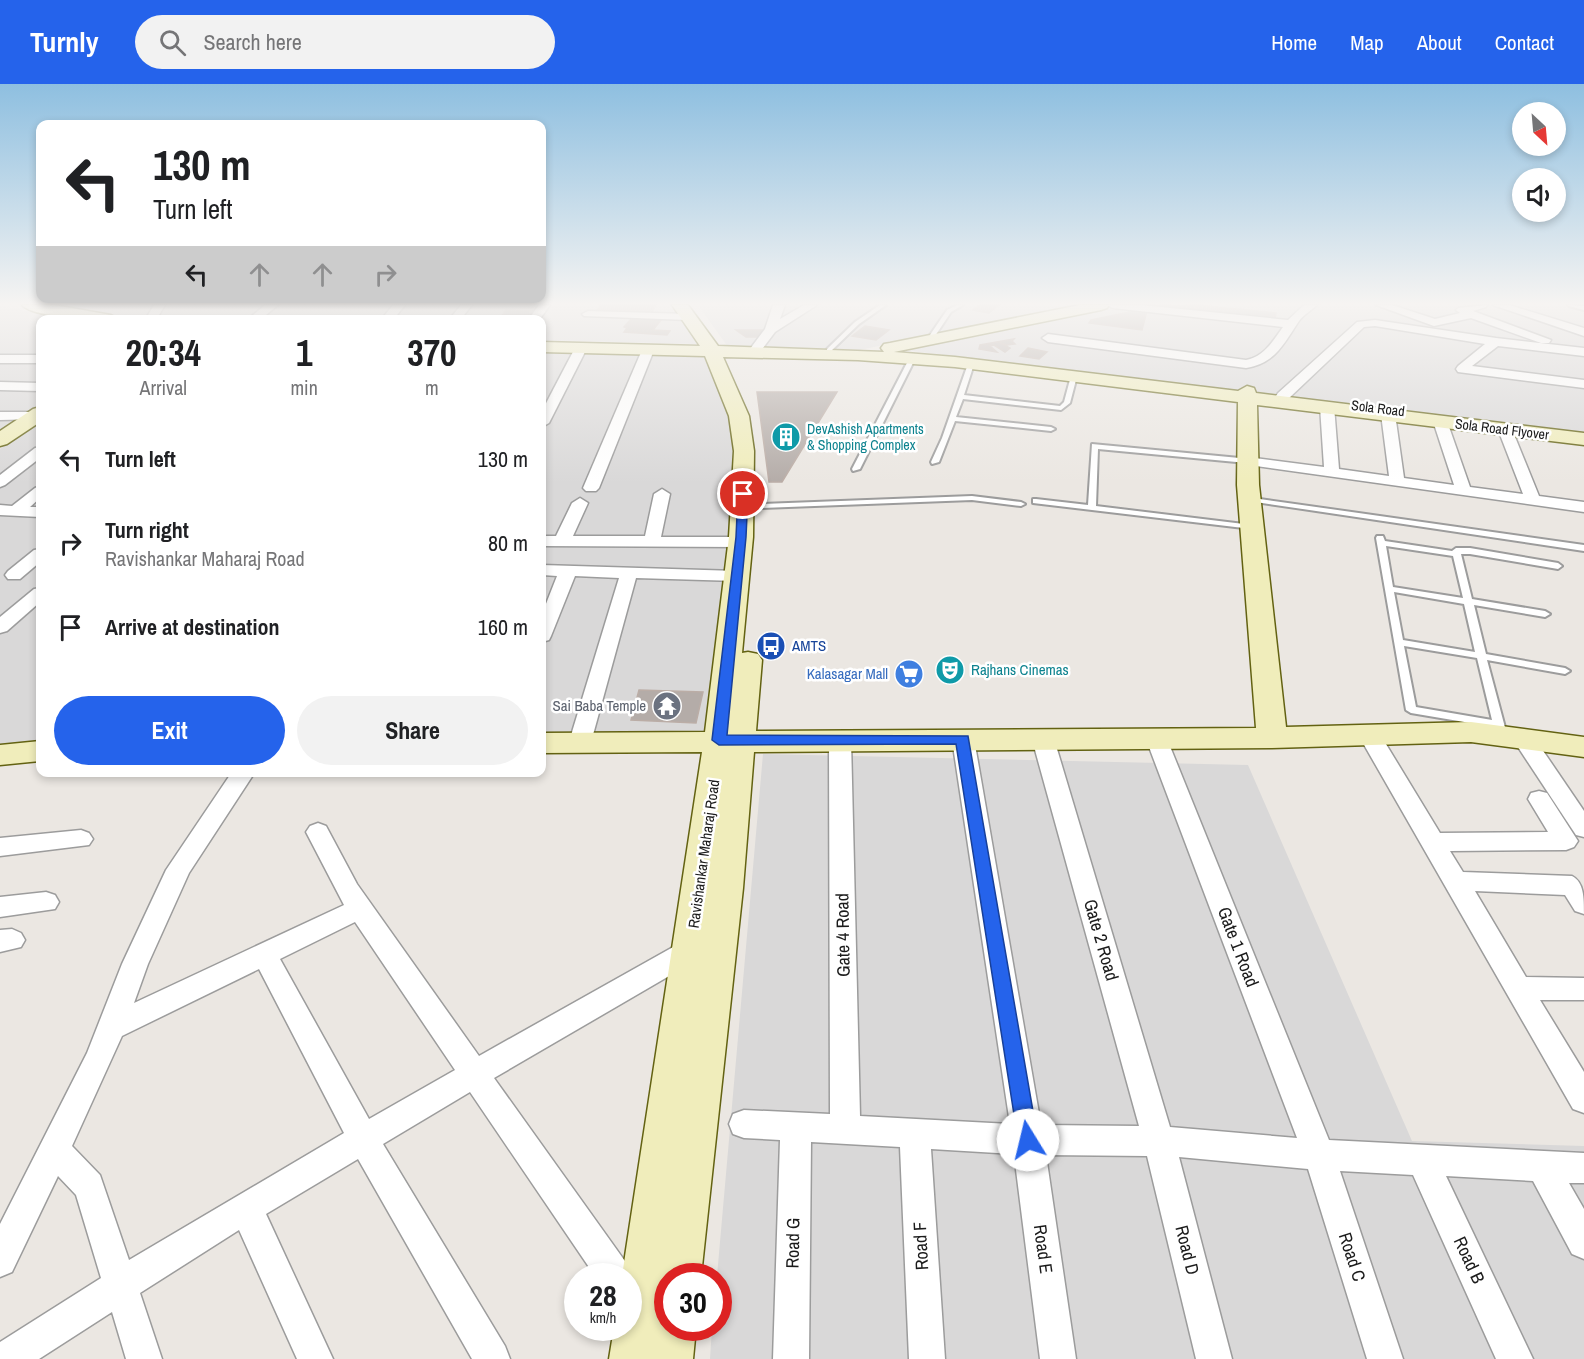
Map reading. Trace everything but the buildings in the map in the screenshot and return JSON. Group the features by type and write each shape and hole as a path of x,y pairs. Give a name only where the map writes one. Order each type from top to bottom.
{"main road":[{"name":"Ravishankar Maharaj Road","path":"635,1359 647,1313 691,950 730,740 744,451 739,416 730,389 728,364"},
{"name":"Ravishankar Maharaj Road","path":"678,1263 730,740 765,470 758,427 733,364"},
{"name":"Sola Road","path":"975,364 1283,396 1431,419"},
{"name":"Sola Road","path":"1004,364 1431,419"},
{"path":"1247,394 1249,499 1272,738"},
{"path":"1431,419 1440,411 1584,428"},
{"path":"0,440 36,415"},
{"path":"1431,419 1506,432 1584,440"},
{"name":"Sola Road Flyover","path":"1431,419 1584,433"},
{"name":"Sola Road Flyover","path":"1431,419 1584,440"},
{"path":"546,743 1272,738 1508,732 1584,747"},
{"path":"0,755 36,751"},
{"name":"Ravishankar Maharaj Road","path":"647,1313 668,1359"}],"street":[{"path":"546,415 572,364"},
{"path":"591,488 642,364"},
{"path":"1283,396 1317,364"},
{"path":"1466,364 1462,369 1584,384"},
{"path":"0,386 36,387"},
{"path":"1327,406 1332,472"},
{"path":"0,416 36,414"},
{"path":"1388,414 1397,481"},
{"path":"1431,419 1464,491"},
{"path":"1506,432 1533,500"},
{"path":"0,482 36,454"},
{"path":"1247,461 1584,507"},
{"path":"0,527 12,511 36,494"},
{"path":"652,542 662,494"},
{"path":"562,541 580,503"},
{"path":"12,511 36,512"},
{"path":"546,541 740,542"},
{"path":"14,575 36,557"},
{"path":"546,570 737,576"},
{"path":"546,626 568,571"},
{"path":"580,742 629,573"},
{"path":"0,627 36,596"},
{"path":"1508,732 1584,829"},
{"path":"1370,736 1584,1099"},
{"name":"Road E","path":"963,739 1028,1140 1058,1359"},
{"name":"Gate 2 Road","path":"1042,739 1159,1141"},
{"name":"Gate 1 Road","path":"1157,739 1319,1155"},
{"name":"Gate 4 Road","path":"840,740 845,1130"},
{"path":"0,1260 100,1056 135,964 178,870 241,777"},
{"path":"1432,842 1566,841 1539,799"},
{"path":"318,832 359,909 606,1263"},
{"path":"0,847 81,839"},
{"path":"1455,881 1572,886 1584,904"},
{"path":"0,907 46,902"},
{"path":"111,1028 359,909"},
{"path":"5,1359 46,1336 246,1208 363,1138 691,950"},
{"path":"264,954 363,1138 492,1359"},
{"path":"1518,988 1584,989"},
{"path":"744,1124 1028,1140 1159,1141 1319,1155 1584,1168"},
{"name":"Road G","path":"791,1359 796,1127"},
{"name":"Road F","path":"915,1133 927,1359"},
{"name":"Road D","path":"1159,1141 1214,1359"},
{"path":"54,1149 88,1186 144,1359"},
{"name":"Road C","path":"1319,1155 1385,1359"},
{"name":"Road B","path":"1422,1160 1515,1359"},
{"path":"1542,1166 1584,1242"},
{"path":"246,1208 315,1359"}],"lane":[{"path":"856,469 909,364"},
{"path":"935,462 946,438 971,364"},
{"path":"960,397 1061,408 1067,403 1074,376"},
{"path":"952,419 1051,429"},
{"path":"1092,506 1095,446 1247,461"},
{"path":"762,506 972,498 1021,504"},
{"path":"1249,499 1584,548"},
{"path":"1036,501 1252,527"},
{"path":"1456,554 1380,541 1391,589 1411,710 1508,732"},
{"path":"1456,554 1456,551 1470,551 1558,566"},
{"path":"1456,554 1480,656 1508,732"},
{"path":"1391,589 1545,614"},
{"path":"1400,642 1565,671"}],"shaded area":[{"path":"0,364 36,364 36,407 0,431"},
{"path":"546,364 710,364 731,405 737,445 712,735 546,736"},
{"path":"1024,364 1584,364 1584,432"},
{"path":"36,424 36,742 0,746 0,449"},
{"path":"763,754 1248,765 1412,1141 1584,1146 1584,1359 710,1359 711,1341 732,1341 732,1263 718,1263"}],"place":[{"name":"DevAshish Apartments & Shopping Complex","path":"786,437"},
{"name":"AMTS","path":"771,646"},
{"name":"Rajhans Cinemas","path":"950,670"},
{"name":"Kalasagar Mall","path":"909,674"},
{"name":"Sai Baba Temple","path":"667,706"}],"route":[{"path":"743,494 741,537 719,740 963,739 1028,1140"}]}
